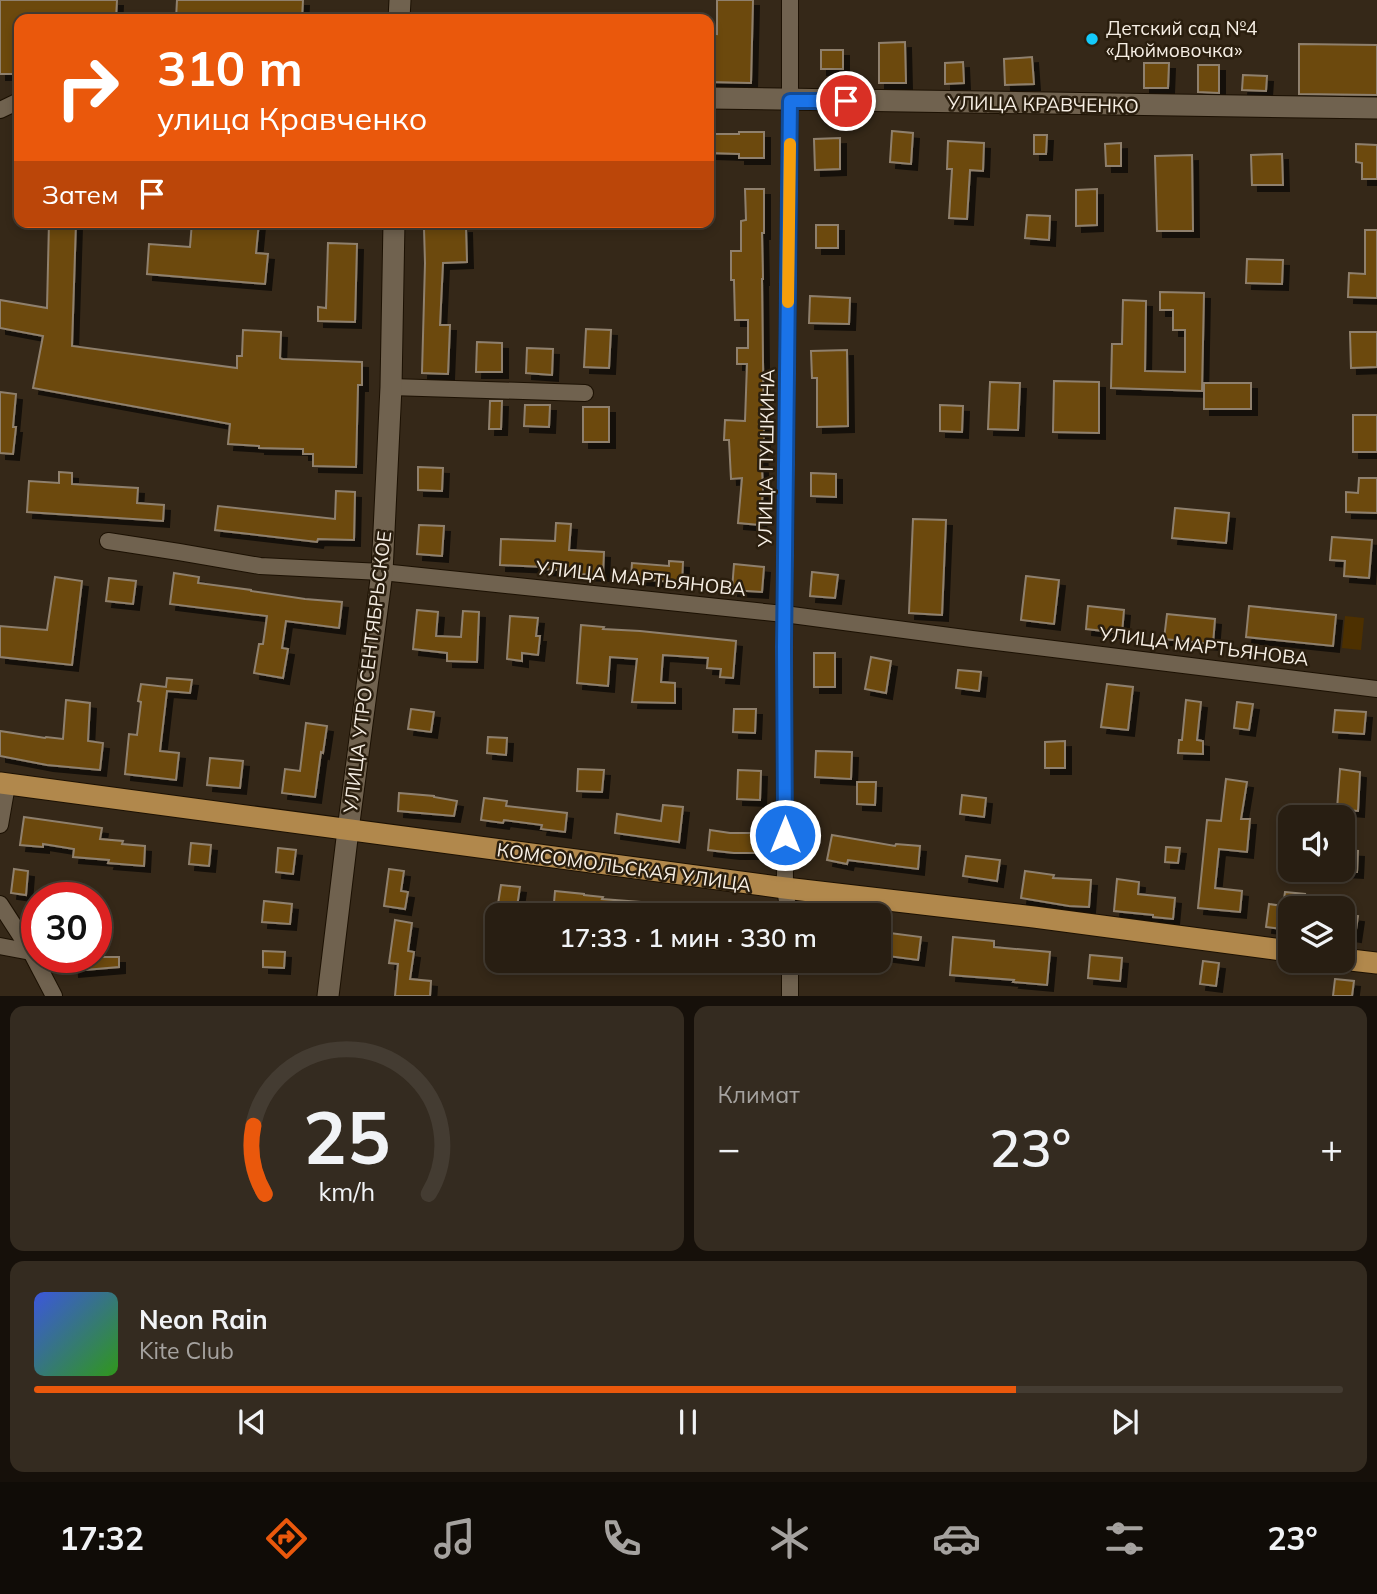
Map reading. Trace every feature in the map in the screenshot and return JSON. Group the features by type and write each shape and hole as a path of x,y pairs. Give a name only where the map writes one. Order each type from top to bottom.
{"main road":[{"name":"КОМСОМОЛЬСКАЯ УЛИЦА","path":"3,784 785,888 1020,915 1278,949"},
{"path":"1355,960 1377,963"}],"street":[{"name":"УЛИЦА ПУШКИНА","path":"787,903 784,614 790,0"},
{"name":"УЛИЦА КРАВЧЕНКО","path":"714,99 1377,108"},
{"name":"УЛИЦА УТРО СЕНТЯБРЬСКОЕ","path":"328,996 382,572 391,387 394,228"},
{"path":"391,387 585,393"},
{"name":"УЛИЦА МАРТЬЯНОВА","path":"108,541 260,566 382,572 784,614 1377,689"},
{"path":"0,825 3,784"},
{"path":"0,904 21,938"},
{"path":"0,946 21,950"},
{"path":"41,973 54,996"},
{"path":"790,973 790,996"}],"shaded area":[{"path":"1345,616 1364,618 1361,650 1342,648"}],"building":[{"path":"0,0 117,0 116,14 14,14 14,74 0,74"},
{"path":"177,0 303,0 302,14 176,14"},
{"path":"717,0 753,0 751,83 714,82 714,34 717,34"},
{"path":"905,42 906,83 879,83 879,43"},
{"path":"1299,44 1377,45 1377,95 1299,94"},
{"path":"821,50 843,50 843,69 821,69"},
{"path":"1032,57 1034,84 1005,85 1004,59"},
{"path":"963,62 964,83 945,84 945,63"},
{"path":"1144,63 1169,63 1168,88 1144,88"},
{"path":"1198,65 1219,65 1219,93 1198,92"},
{"path":"1243,75 1267,76 1266,91 1242,90"},
{"path":"892,131 913,133 911,164 890,162"},
{"path":"764,132 764,158 739,158 739,154 714,153 714,134"},
{"path":"1034,135 1047,135 1046,154 1034,154"},
{"path":"840,138 840,169 815,170 814,139"},
{"path":"948,141 984,143 983,171 970,170 967,219 949,218 952,169 947,169"},
{"path":"1121,143 1121,166 1106,166 1105,144"},
{"path":"1356,144 1377,145 1377,179 1362,179 1362,163 1356,162"},
{"path":"1282,154 1283,185 1252,185 1251,155"},
{"path":"1192,155 1193,231 1157,231 1155,156"},
{"path":"745,189 764,189 764,445 761,445 763,490 760,525 738,523 742,478 731,479 729,440 724,440 725,420 745,421 747,364 737,364 737,348 748,348 748,320 735,320 731,251 741,251 741,221 746,220"},
{"path":"1097,189 1097,225 1076,226 1076,190"},
{"path":"1027,215 1050,216 1049,240 1025,238"},
{"path":"816,225 838,225 838,248 816,248"},
{"path":"49,228 76,228 72,346 237,368 237,356 242,356 243,330 281,332 282,359 362,362 362,385 358,385 356,467 313,466 313,454 303,454 303,449 228,444 230,424 33,388 43,336 0,328 0,300 47,308"},
{"path":"192,228 258,228 256,253 268,254 265,284 147,274 149,244 190,247"},
{"path":"424,228 466,228 467,262 443,263 440,325 450,325 448,374 422,373"},
{"path":"1365,230 1377,230 1377,298 1348,297 1349,273 1365,274"},
{"path":"328,243 357,244 355,322 318,321 318,307 326,308"},
{"path":"1247,259 1283,260 1282,284 1246,283"},
{"path":"1160,292 1204,293 1202,391 1111,388 1112,344 1122,344 1123,300 1146,301 1145,371 1185,372 1185,330 1173,330 1173,310 1160,310"},
{"path":"810,296 850,298 849,324 809,323"},
{"path":"586,329 611,330 609,368 584,367"},
{"path":"1350,332 1377,332 1377,367 1351,368"},
{"path":"477,342 502,343 502,372 476,372"},
{"path":"527,348 553,349 552,375 526,373"},
{"path":"847,350 848,426 817,427 817,378 812,378 811,351"},
{"path":"1054,381 1099,382 1099,433 1053,432"},
{"path":"990,382 1020,383 1018,430 988,429"},
{"path":"1204,383 1251,383 1251,409 1204,409"},
{"path":"0,392 16,394 13,454 0,453"},
{"path":"490,401 502,401 501,429 489,429"},
{"path":"525,405 550,405 549,427 524,426"},
{"path":"940,405 963,406 962,432 940,431"},
{"path":"583,407 609,407 609,442 583,442"},
{"path":"1353,415 1377,415 1377,452 1353,452"},
{"path":"418,467 443,468 442,491 418,490"},
{"path":"59,472 72,473 72,484 138,488 137,503 164,505 163,521 27,512 29,481 59,483"},
{"path":"811,473 836,474 836,497 811,496"},
{"path":"1359,478 1377,478 1377,513 1346,512 1346,492 1358,493"},
{"path":"336,491 355,492 354,540 318,539 317,542 215,530 218,506 335,519"},
{"path":"1175,508 1229,513 1226,543 1172,538"},
{"path":"913,519 946,520 942,615 909,613"},
{"path":"556,523 571,524 569,550 604,552 603,575 575,574 575,571 544,569 545,567 500,565 501,539 555,541"},
{"path":"419,525 444,526 442,556 417,554"},
{"path":"1332,537 1372,540 1369,578 1344,576 1345,561 1330,560"},
{"path":"669,561 683,562 682,583 631,578 632,563 669,566"},
{"path":"734,564 764,567 762,592 732,590"},
{"path":"812,572 838,575 835,598 810,596"},
{"path":"174,573 199,577 198,583 342,602 339,628 286,621 282,648 288,649 283,678 254,673 259,644 263,644 267,616 170,604"},
{"path":"1026,576 1059,580 1054,624 1021,620"},
{"path":"55,577 82,581 72,665 0,657 0,626 47,630"},
{"path":"109,578 136,581 133,604 106,601"},
{"path":"1088,606 1124,610 1122,633 1086,629"},
{"path":"1249,606 1336,615 1333,646 1246,637"},
{"path":"417,610 438,612 436,636 461,637 463,611 479,612 477,662 447,661 447,653 413,649"},
{"path":"1167,614 1215,619 1213,644 1164,639"},
{"path":"510,616 538,618 538,655 522,653 522,661 507,659"},
{"path":"581,625 736,641 733,678 720,677 721,669 707,668 708,658 663,655 661,682 675,683 675,703 632,702 637,659 610,657 608,686 577,683"},
{"path":"814,653 835,653 835,687 814,687"},
{"path":"871,657 891,661 886,693 865,689"},
{"path":"958,670 981,672 979,691 956,688"},
{"path":"167,678 192,680 190,693 167,691 160,751 179,753 176,780 125,774 129,734 137,735 141,684 166,687"},
{"path":"1107,684 1133,687 1128,730 1101,727"},
{"path":"66,700 90,703 88,741 103,743 100,770 47,765 0,756 0,731 63,739"},
{"path":"1186,700 1201,702 1197,740 1203,741 1203,754 1178,753"},
{"path":"1237,702 1253,704 1249,730 1234,728"},
{"path":"411,709 434,712 431,732 408,729"},
{"path":"734,709 756,709 755,733 733,732"},
{"path":"1335,710 1366,712 1364,734 1333,732"},
{"path":"306,723 327,726 315,797 282,793 285,769 300,771"},
{"path":"488,737 507,738 506,755 487,753"},
{"path":"1065,741 1065,768 1045,768 1045,742"},
{"path":"816,751 852,752 851,779 815,777"},
{"path":"210,758 243,761 240,788 207,785"},
{"path":"578,769 604,770 602,792 577,791"},
{"path":"1340,769 1360,772 1358,811 1355,811 1355,805 1337,805"},
{"path":"738,770 761,771 760,800 737,799"},
{"path":"1226,779 1247,782 1241,819 1250,819 1247,852 1219,849 1215,888 1242,891 1240,912 1198,908 1207,820 1221,821"},
{"path":"857,782 876,782 875,805 857,804"},
{"path":"399,793 457,801 454,816 398,811"},
{"path":"962,795 986,798 984,817 960,814"},
{"path":"484,798 507,801 506,806 567,813 565,832 541,829 542,825 481,820"},
{"path":"663,805 683,807 679,842 615,833 617,814 661,821"},
{"path":"24,817 102,828 100,839 145,846 144,866 73,857 74,849 43,844 43,847 20,845"},
{"path":"710,830 761,833 761,853 708,850"},
{"path":"832,835 895,846 920,846 918,869 827,860"},
{"path":"191,843 211,845 209,866 189,864"},
{"path":"1166,847 1180,848 1178,863 1165,862"},
{"path":"278,848 296,850 293,874 276,872"},
{"path":"1355,851 1358,851 1355,872"},
{"path":"966,856 1000,860 997,881 963,876"},
{"path":"14,869 28,871 27,882 21,882 21,894 11,893"},
{"path":"389,869 404,871 401,891 408,892 405,909 384,906"},
{"path":"1025,871 1054,875 1053,878 1091,880 1089,907 1021,898"},
{"path":"1117,879 1139,882 1138,894 1175,898 1173,919 1114,911"},
{"path":"501,885 520,887 518,903 498,903"},
{"path":"555,891 640,902 640,903 554,903"},
{"path":"1285,892 1305,894 1305,896 1284,896"},
{"path":"264,901 292,904 290,924 262,922"},
{"path":"1269,904 1278,905 1278,928 1266,927"},
{"path":"395,920 412,923 408,951 414,952 410,979 431,981 430,996 395,996 398,964 389,963"},
{"path":"891,933 921,937 918,960 891,956"},
{"path":"953,937 994,941 994,947 1050,952 1047,985 950,975"},
{"path":"263,951 285,952 284,968 263,967"},
{"path":"1090,955 1122,958 1120,981 1088,978"},
{"path":"112,957 119,957 119,967 112,968"},
{"path":"1203,961 1219,963 1216,986 1200,984"},
{"path":"1335,979 1354,981 1352,996 1333,996"}],"slow traffic":[{"path":"788,302 790,144"}],"place":[{"name":"Детский сад №4 «Дюймовочка»","path":"1092,39"}],"route":[{"path":"785,835 784,647 790,101 846,101"}]}
